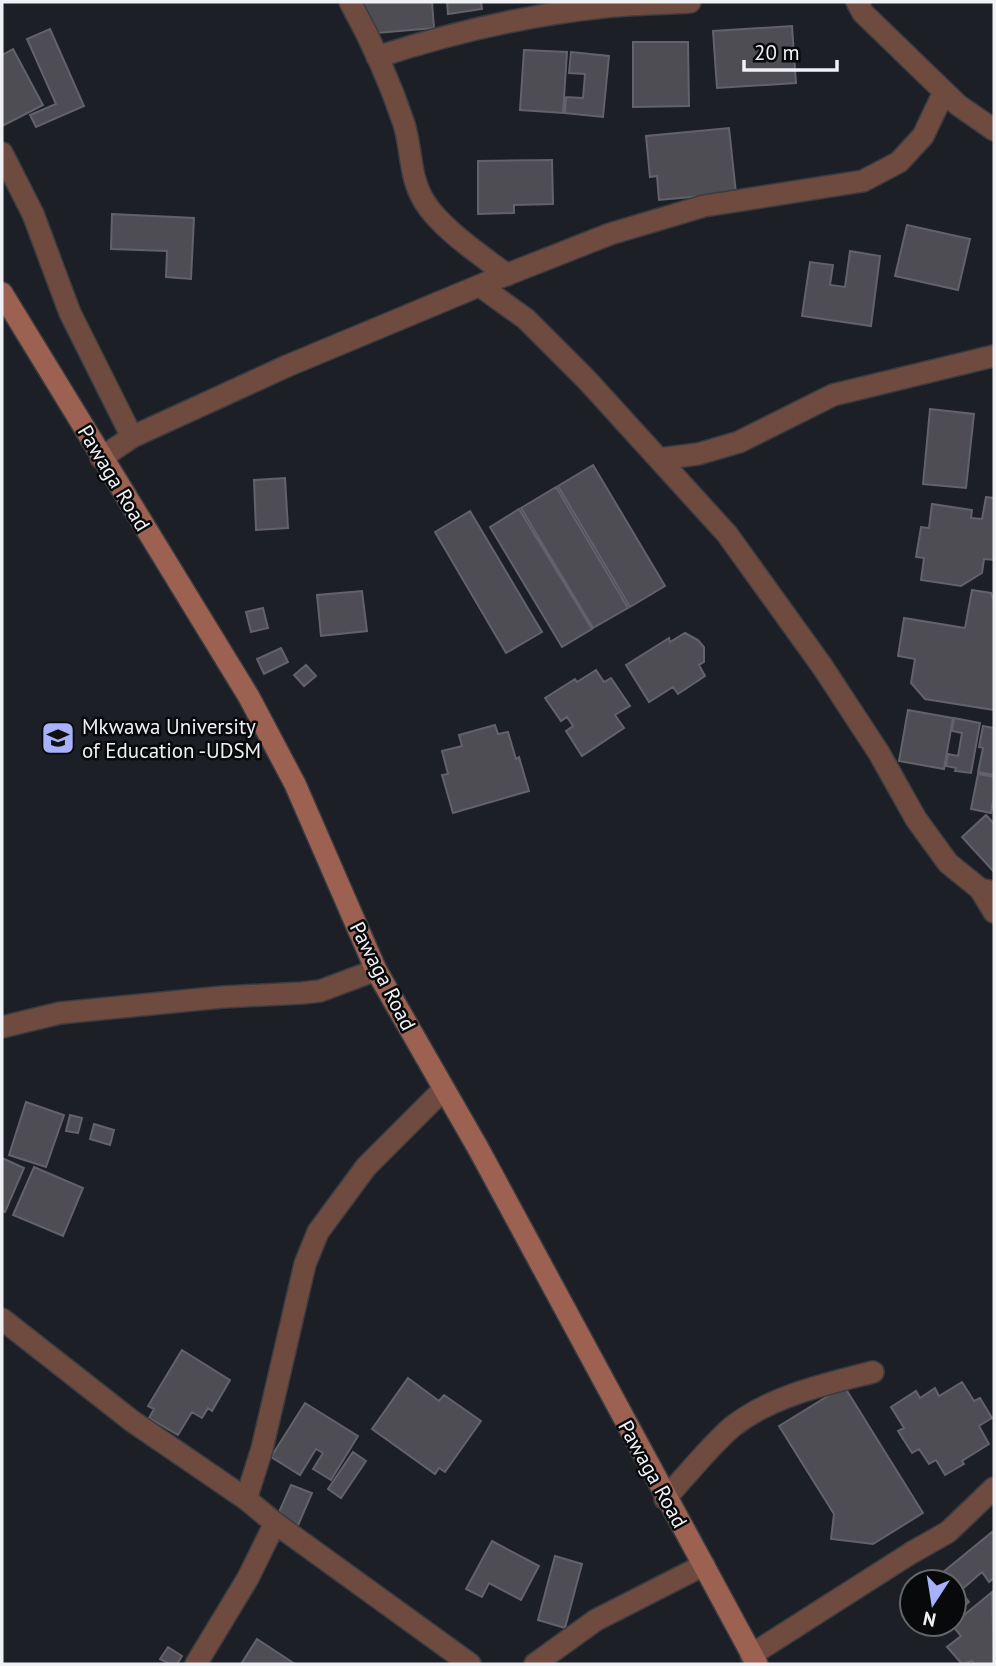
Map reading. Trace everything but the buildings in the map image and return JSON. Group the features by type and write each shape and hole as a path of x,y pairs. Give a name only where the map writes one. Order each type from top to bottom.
{"main road":[{"name":"Pawaga Road","path":"2,293 249,697 295,784 376,970 478,1148 754,1660"}],"street":[{"path":"350,2 369,36 405,126 415,184 425,203 439,221 507,275"},
{"path":"377,57 433,39 537,17 605,7 690,2"},
{"path":"857,2 863,13 944,92 994,130"},
{"path":"101,457 132,437 287,366 610,234 704,206 863,181 899,162 923,136 944,92"},
{"path":"2,153 33,214 71,313 132,437"},
{"path":"480,286 526,319 586,379 727,534 822,666 879,753 916,819 948,863 987,890 994,912"},
{"path":"659,459 698,454 739,442 834,395 994,356"},
{"path":"2,1027 60,1013 223,997 302,993 320,990 376,970"},
{"path":"246,1499 277,1388 305,1264 318,1232 366,1167 443,1090"},
{"path":"2,1319 132,1421 246,1499 275,1523 470,1664"},
{"path":"666,1499 730,1429 749,1416 810,1390 873,1372"},
{"path":"754,1660 911,1553 948,1532 994,1488"},
{"path":"197,1664 248,1578 275,1523"},
{"path":"535,1664 596,1620 704,1565"}],"place":[{"name":"Mkwawa University of Education -UDSM","path":"58,738"}]}
